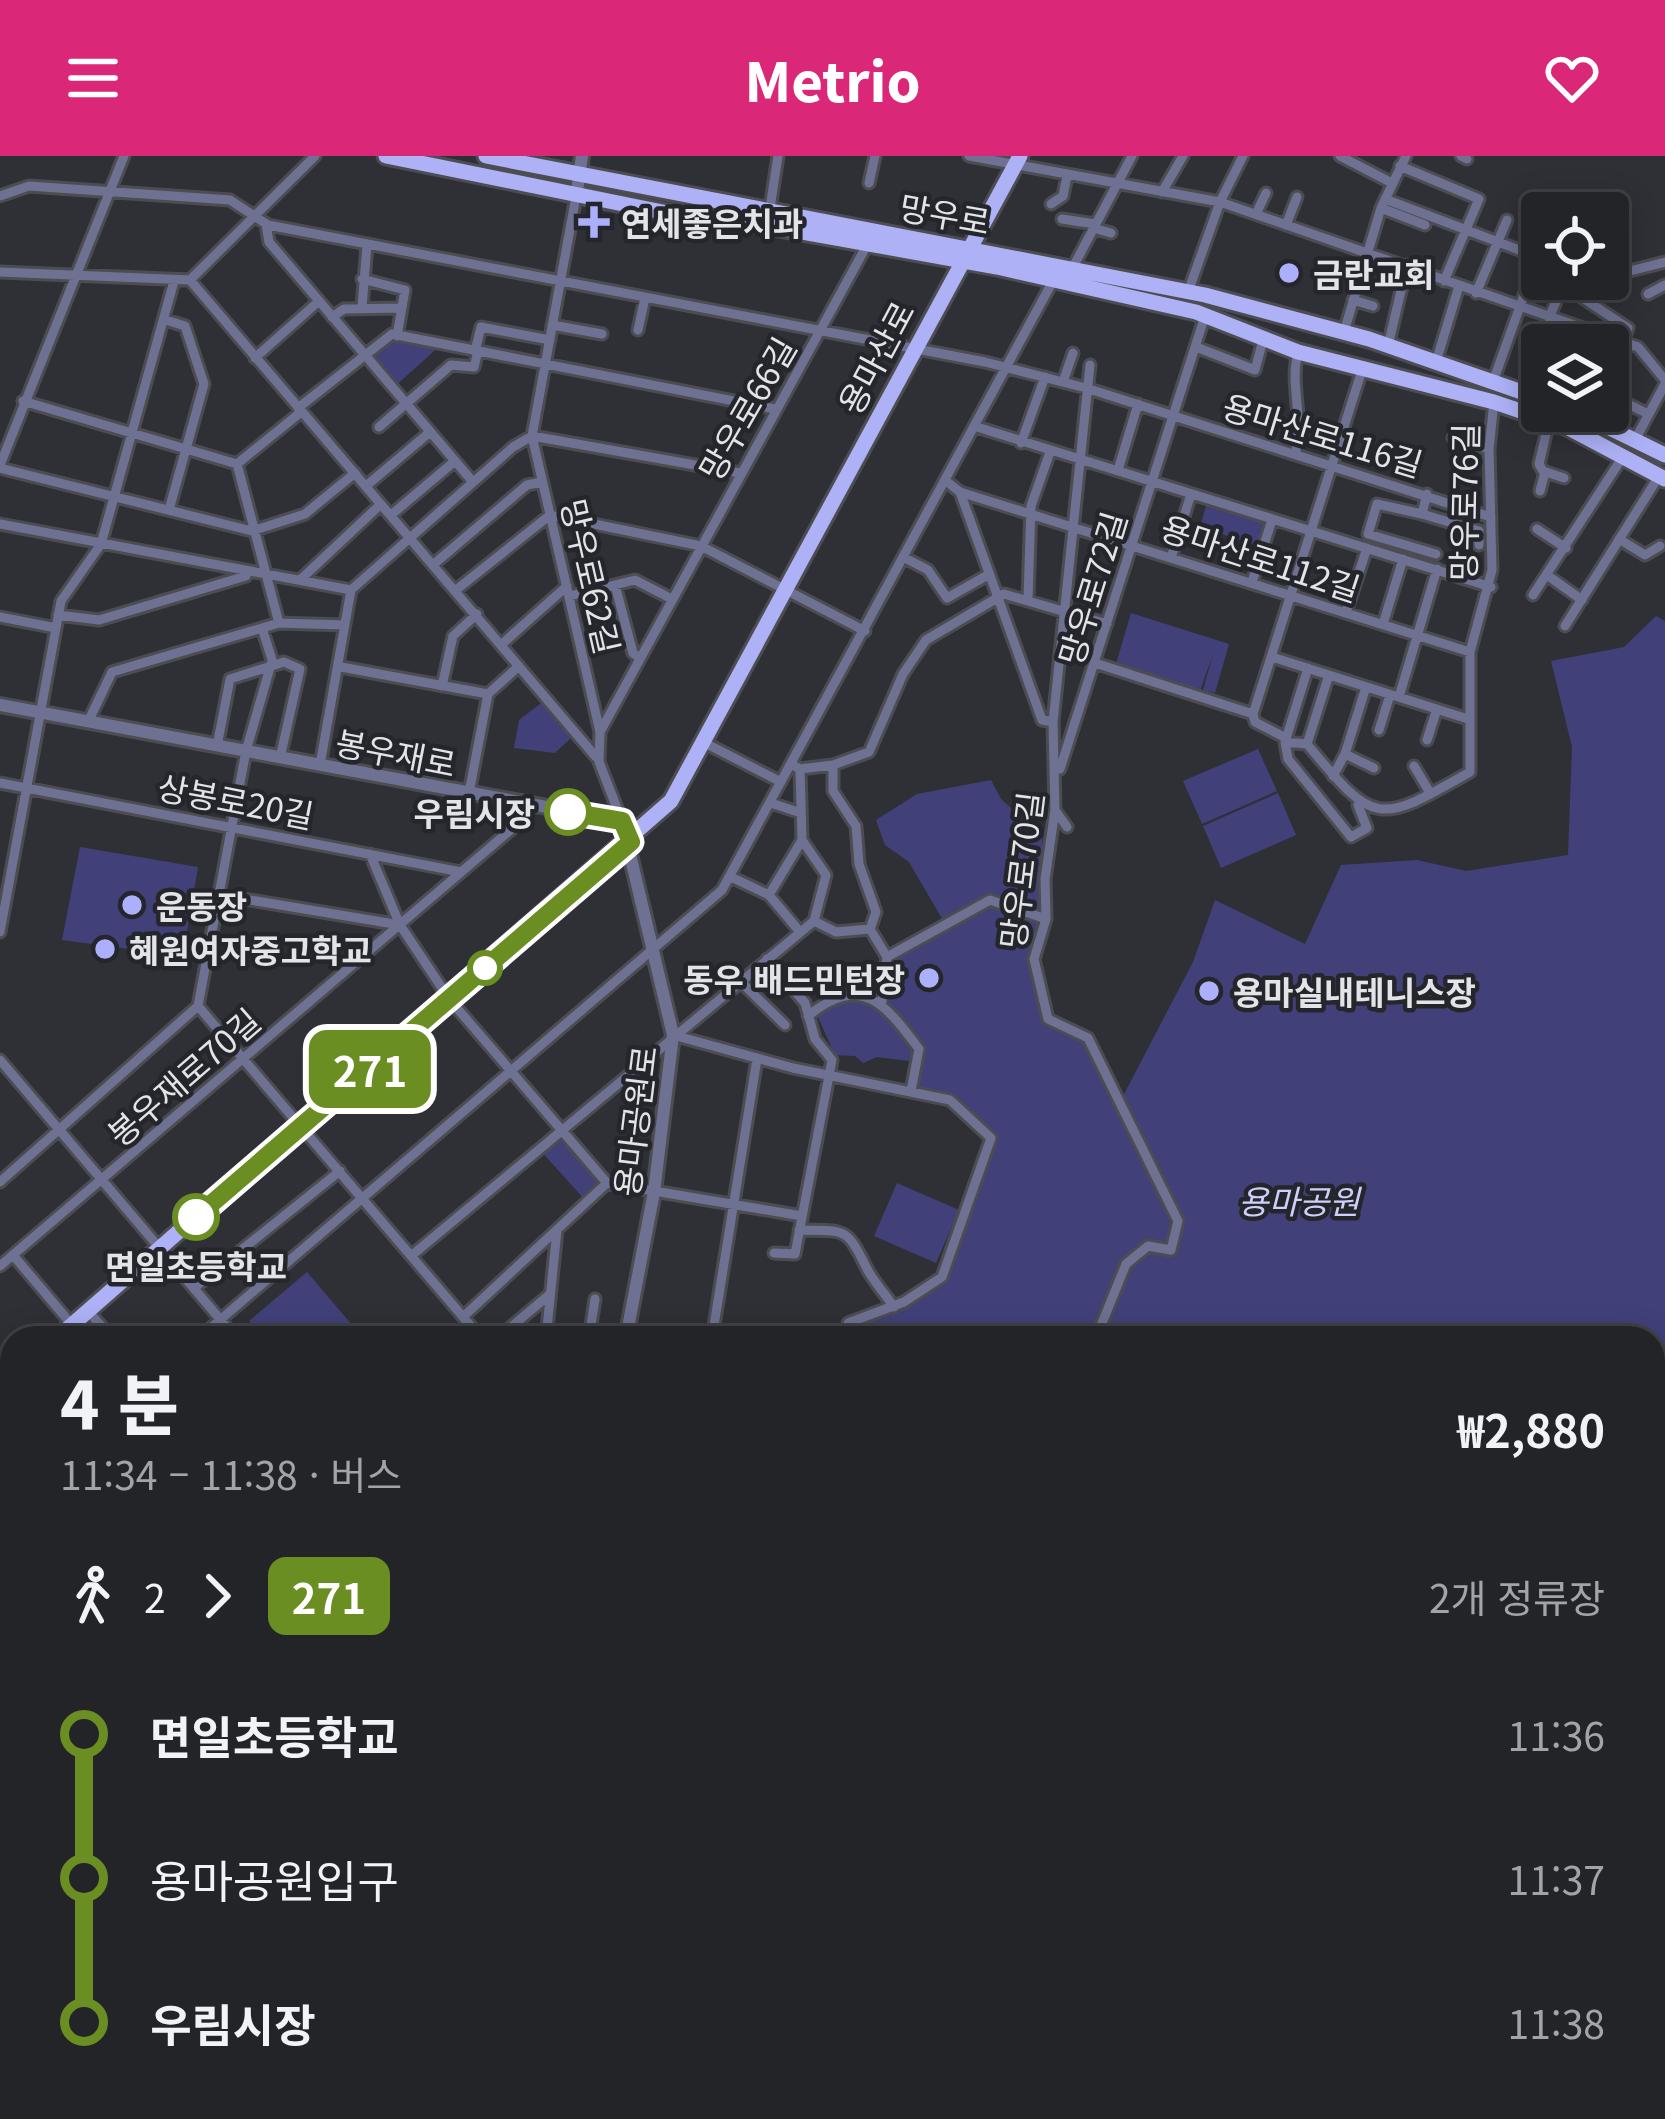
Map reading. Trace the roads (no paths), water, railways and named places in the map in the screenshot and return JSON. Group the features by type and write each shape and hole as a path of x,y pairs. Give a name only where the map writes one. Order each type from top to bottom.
{"main road":[{"name":"망우로","path":"386,156 770,208 1196,313 1204,320 1298,352 1521,411"},
{"name":"망우로","path":"487,156 707,221 1073,267 1220,299 1388,346 1521,391"},
{"name":"용마산로","path":"72,1325 631,842 671,801 1017,160"},
{"path":"1204,320 1220,299"},
{"name":"망우로","path":"1573,432 1662,477"},
{"path":"1623,432 1665,454"},
{"path":"1629,457 1639,439"}],"street":[{"path":"124,156 0,467 252,531 305,514 355,473"},
{"path":"0,272 190,280 315,156"},
{"path":"578,184 582,156"},
{"path":"770,208 778,156"},
{"path":"869,183 875,156"},
{"path":"969,156 1017,160 1067,176 1220,202 1564,324"},
{"path":"1073,267 1132,156"},
{"path":"1162,192 1183,156"},
{"path":"1188,292 1220,202 1244,156"},
{"path":"1344,157 1392,183"},
{"path":"1343,333 1366,251 1403,161 1477,196 1444,281"},
{"path":"776,169 793,172"},
{"path":"1051,204 1063,196 1067,176"},
{"name":"망우로62길","path":"578,184 532,436 600,732 599,762 622,821"},
{"path":"0,196 28,187 230,200 266,224 269,242 473,482"},
{"path":"1256,214 1266,193"},
{"path":"1286,225 1297,197"},
{"path":"1383,204 1499,241 1521,243"},
{"path":"1383,204 1425,225"},
{"path":"1062,219 1111,233"},
{"path":"1476,293 1507,220"},
{"name":"용마산로116길","path":"266,224 1009,368 1138,404 1491,517"},
{"path":"362,308 367,244"},
{"name":"망우로66길","path":"600,732 867,244"},
{"path":"1629,271 1665,262"},
{"path":"1388,346 1407,265"},
{"path":"362,279 403,288 397,335"},
{"path":"214,1326 655,950 731,877 1054,279"},
{"path":"0,930 4,878 61,601 101,544 174,280"},
{"path":"190,280 599,762"},
{"path":"1648,293 1665,285"},
{"path":"1436,362 1459,286"},
{"path":"1549,318 1563,286 1624,324"},
{"path":"1499,383 1521,295"},
{"path":"638,330 645,298"},
{"path":"1353,300 1373,306"},
{"path":"255,358 319,301"},
{"path":"332,316 362,308 402,308"},
{"path":"166,320 185,326 205,384 169,510"},
{"name":"망우로72길","path":"1058,774 1130,566 1132,544 1204,320"},
{"path":"552,325 602,334"},
{"path":"379,427 451,365 474,367 481,327 550,340"},
{"path":"237,464 364,354 397,335 775,410"},
{"path":"1196,347 1255,370 1263,340"},
{"path":"1629,344 1637,347 1665,382 1639,439"},
{"path":"1295,454 1302,429 1292,372 1298,352"},
{"path":"1063,382 1073,353"},
{"path":"1086,388 1090,365"},
{"path":"1308,668 1285,740 1288,759 1351,837 1366,828 1358,805 1306,743 1285,740 1255,722 1253,714 1363,367"},
{"path":"1021,443 1045,377"},
{"name":"망우로70길","path":"1086,388 1053,722 1058,774 1045,879 1046,919 1034,959 1048,1018 1088,1038 1172,1199 1178,1221 1171,1250 1148,1246 1126,1264 1101,1326"},
{"path":"23,400 237,464"},
{"name":"망우로76길","path":"1358,805 1378,812 1411,806 1470,772 1470,652 1491,587 1489,449 1494,402"},
{"path":"1118,470 1138,404"},
{"path":"1630,405 1648,414"},
{"path":"977,427 1491,587"},
{"path":"366,486 430,432"},
{"path":"1546,432 1539,464 1545,472 1564,478"},
{"path":"320,765 341,668 351,590 532,436 740,473"},
{"path":"1453,438 1489,449"},
{"path":"1028,599 1031,506 1050,452"},
{"path":"1533,596 1629,457"},
{"path":"391,515 455,461"},
{"path":"237,464 279,623"},
{"path":"1540,491 1545,472"},
{"path":"1565,626 1662,477"},
{"path":"1346,612 1380,480"},
{"path":"434,564 527,484 542,482"},
{"name":"용마산로112길","path":"946,482 959,492 1470,652"},
{"path":"959,492 1042,720 1053,722"},
{"path":"1171,558 1191,494"},
{"path":"1423,514 1427,494"},
{"path":"300,580 304,571 381,503"},
{"path":"1436,554 1368,534 1377,504 1479,531 1478,545"},
{"path":"456,590 550,514 701,546 865,631"},
{"path":"1252,583 1272,520"},
{"path":"0,524 351,590"},
{"path":"1537,529 1566,548"},
{"path":"1619,539 1645,555 1660,546"},
{"path":"905,558 928,570 947,598 986,576"},
{"path":"1383,624 1403,559"},
{"path":"1379,730 1418,635 1437,569"},
{"path":"58,615 99,620 251,574"},
{"path":"1547,575 1582,600"},
{"path":"1459,594 1464,577"},
{"path":"502,644 568,591 635,580 672,599"},
{"path":"615,584 633,653 640,658"},
{"path":"795,766 833,765 869,752 903,674 926,640 1006,593 1107,624"},
{"path":"1277,602 1292,594"},
{"path":"442,686 453,635 476,614"},
{"path":"0,617 56,628"},
{"path":"88,722 112,672 279,623 344,625"},
{"path":"0,1182 198,1006 246,751 272,664 262,628"},
{"path":"1271,657 1468,719"},
{"path":"1095,663 1253,714"},
{"path":"217,746 230,679 272,664 300,668 280,758"},
{"path":"469,793 488,694 519,665"},
{"path":"341,668 488,694"},
{"path":"1306,743 1329,675"},
{"path":"1333,776 1345,754 1366,687"},
{"name":"봉우재로","path":"0,705 622,821"},
{"path":"1426,740 1437,709"},
{"path":"703,742 781,782"},
{"path":"1345,754 1374,768"},
{"path":"833,765 833,791 856,826 860,864 876,912 870,929"},
{"path":"411,1256 814,921 826,875 802,840 795,766"},
{"path":"1414,766 1430,793"},
{"name":"상봉로20길","path":"0,783 461,872"},
{"name":"봉우재로70길","path":"0,1266 514,827 522,803"},
{"path":"771,803 801,813"},
{"path":"1055,810 1067,827"},
{"path":"622,821 631,842"},
{"path":"0,831 16,834"},
{"path":"769,895 802,840"},
{"name":"용마공원로","path":"628,1326 654,1192 673,1035 631,842"},
{"path":"370,854 400,925 450,1000 607,1183 802,1216"},
{"path":"731,877 769,895 800,932"},
{"path":"220,895 400,925"},
{"path":"887,957 990,900 1046,919"},
{"path":"814,921 836,932 870,929"},
{"path":"870,929 887,957 882,1001"},
{"path":"767,959 805,1003 815,1039 832,1057 795,1256 773,1253"},
{"path":"740,981 784,1025"},
{"path":"808,1016 834,1000 862,995 882,1001 919,1049 911,1091"},
{"path":"198,1006 471,1326"},
{"path":"673,1035 827,1076 950,1100 991,1138 942,1276 894,1307 848,1323"},
{"path":"714,1326 757,1059"},
{"path":"0,1060 226,1326"},
{"path":"194,1288 340,1171"},
{"path":"463,1317 607,1183"},
{"path":"547,1326 557,1229"},
{"path":"799,1230 837,1231 855,1239 866,1268 894,1307"},
{"path":"13,1255 72,1325"},
{"path":"512,1326 550,1293"},
{"path":"592,1326 596,1299"},
{"path":"88,1311 101,1326"}],"place":[{"name":"연세좋은치과","path":"594,222"},
{"name":"금란교회","path":"1289,273"},
{"name":"우림시장","path":"568,812"},
{"name":"운동장","path":"132,905"},
{"name":"혜원여자중고학교","path":"105,949"},
{"name":"동우 배드민턴장","path":"929,978"},
{"name":"용마실내테니스장","path":"1209,991"},
{"name":"면일초등학교","path":"196,1217"}],"park label":[{"name":"용마공원","path":"1299,1200"}]}
